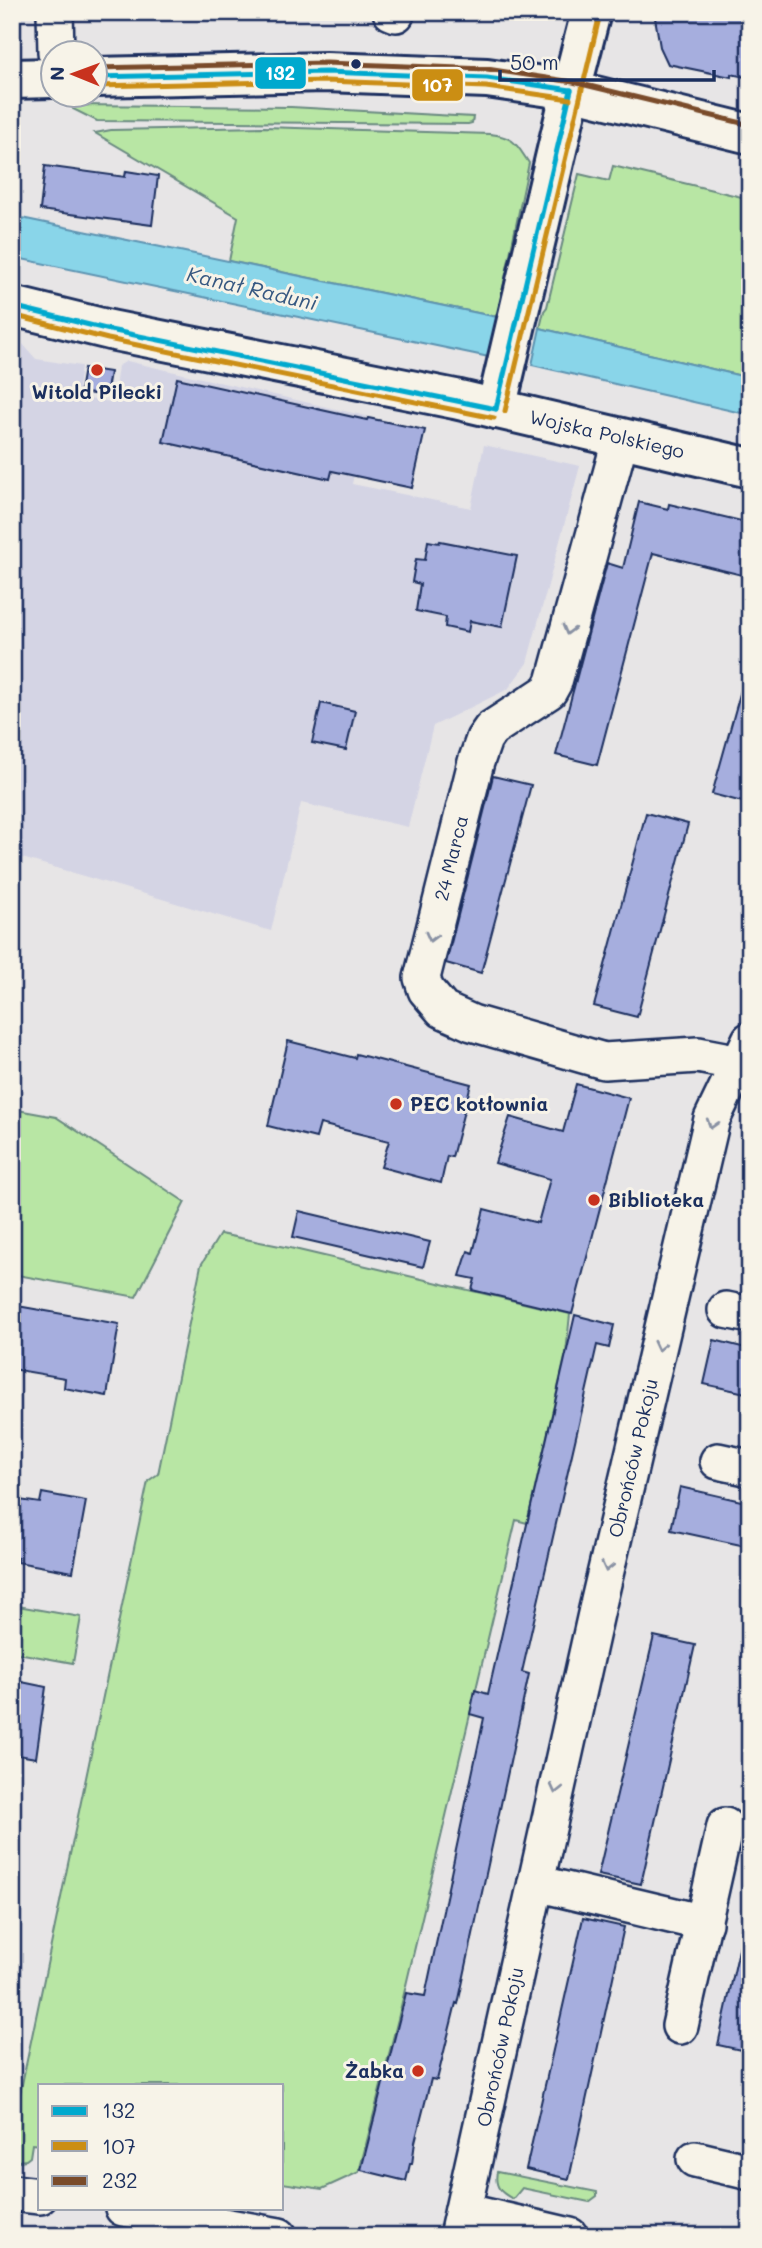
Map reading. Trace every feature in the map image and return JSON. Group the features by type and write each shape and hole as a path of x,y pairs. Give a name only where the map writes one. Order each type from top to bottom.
{"street":[{"path":"55,12 56,38"},
{"path":"496,409 591,12"},
{"path":"108,76 326,72 487,78 571,90 750,134"},
{"path":"12,79 38,78"},
{"name":"Wojska Polskiego","path":"12,306 110,330 496,409 750,468"},
{"name":"24 Marca","path":"621,437 554,682 549,691 491,729 484,740 476,762 422,978 426,990 443,1010 472,1023 604,1061 698,1055 747,1056"},
{"name":"Obrońców Pokoju","path":"570,2236 460,2223 712,1119 747,1056"},
{"path":"680,2026 725,1826"},
{"path":"536,1883 704,1923"},
{"path":"695,2159 750,2172"},
{"path":"12,2193 38,2196"},
{"path":"134,2210 279,2236"}],"shaded area":[{"path":"12,341 22,343 36,359 81,366 77,398 113,402 118,366 127,361 366,416 352,484 471,508 484,445 580,466 527,663 508,689 433,726 408,827 301,803 271,931 12,855"}],"green space":[{"path":"108,105 291,107 473,117 472,123 468,124 97,121 73,109 108,108"},
{"path":"264,127 490,134 514,142 529,163 497,317 229,261 238,217 95,133 111,130"},
{"path":"613,166 750,199 750,378 540,328 579,174 609,181"},
{"path":"12,1109 56,1117 185,1202 136,1297 12,1274"},
{"path":"220,1234 570,1314 566,1353 527,1523 516,1520 359,2172 322,2189 284,2183 284,2084 38,2084 38,2145 32,2144 30,2157 26,2160 12,2162 12,2132 148,1481 158,1474 201,1265"},
{"path":"12,1605 81,1617 73,1663 12,1652"},
{"path":"497,2172 597,2192 597,2196 589,2202 522,2188 513,2199 499,2189"}],"water":[{"name":"Kanał Raduni","path":"12,216 497,317 489,357 12,257"},
{"path":"540,328 750,378 750,415 532,365"}],"building":[{"path":"654,12 750,12 750,78 731,74 731,77 668,64 660,47"},
{"path":"45,166 125,177 126,171 158,176 152,225 40,210"},
{"path":"84,368 110,372 106,396 80,392"},
{"path":"177,378 367,420 368,418 425,430 412,488 332,471 330,479 163,442"},
{"path":"639,502 668,509 669,504 750,523 750,577 653,553 597,765 556,755 607,563 623,568"},
{"path":"428,541 517,556 502,627 470,621 468,632 445,627 446,617 416,611 420,584 412,582 416,559 425,560"},
{"path":"743,683 750,684 750,804 712,794"},
{"path":"321,703 355,711 346,750 312,743"},
{"path":"493,776 531,785 481,973 446,963"},
{"path":"646,813 688,824 637,1017 594,1006"},
{"name":"PEC kotłownia","path":"288,1041 355,1058 356,1054 471,1084 452,1157 447,1156 441,1183 381,1167 389,1141 320,1124 316,1138 268,1126"},
{"path":"576,1084 629,1098 572,1314 472,1290 475,1279 460,1276 468,1251 473,1253 484,1209 538,1223 550,1179 495,1163 510,1117 563,1132"},
{"path":"299,1211 430,1242 423,1267 293,1237"},
{"path":"12,1305 119,1324 107,1396 64,1388 65,1378 12,1369"},
{"path":"575,1315 614,1325 609,1348 597,1345 522,1672 529,1674 458,2004 456,2003 437,2080 431,2079 406,2181 361,2170 406,1993 425,1996 484,1718 470,1714 475,1690 488,1694"},
{"path":"714,1340 750,1349 750,1394 704,1384"},
{"path":"680,1487 750,1503 750,1547 671,1530"},
{"path":"42,1493 86,1501 73,1572 17,1562 18,1558 12,1557 12,1499 40,1503"},
{"path":"654,1636 695,1645 641,1884 598,1875"},
{"path":"17,1681 46,1687 36,1758 12,1754 12,1686 16,1687"},
{"path":"583,1918 624,1927 569,2179 526,2169"},
{"path":"740,1945 750,1947 750,2052 718,2045"}],"transit line":[{"name":"107","path":"505,411 600,14"},
{"name":"232","path":"108,68 326,63 487,69 573,82 750,125"},
{"name":"132","path":"108,77 326,72 487,78 571,90"},
{"name":"107","path":"108,86 326,81 486,87 570,99"},
{"name":"132","path":"496,409 571,90"},
{"name":"132","path":"12,306 110,330 496,409"},
{"name":"107","path":"12,315 108,339 494,418"}],"place":[{"name":"Witold Pilecki","path":"97,370"},
{"name":"PEC kotłownia","path":"396,1104"},
{"name":"Biblioteka","path":"594,1200"},
{"name":"Żabka","path":"418,2071"}]}
